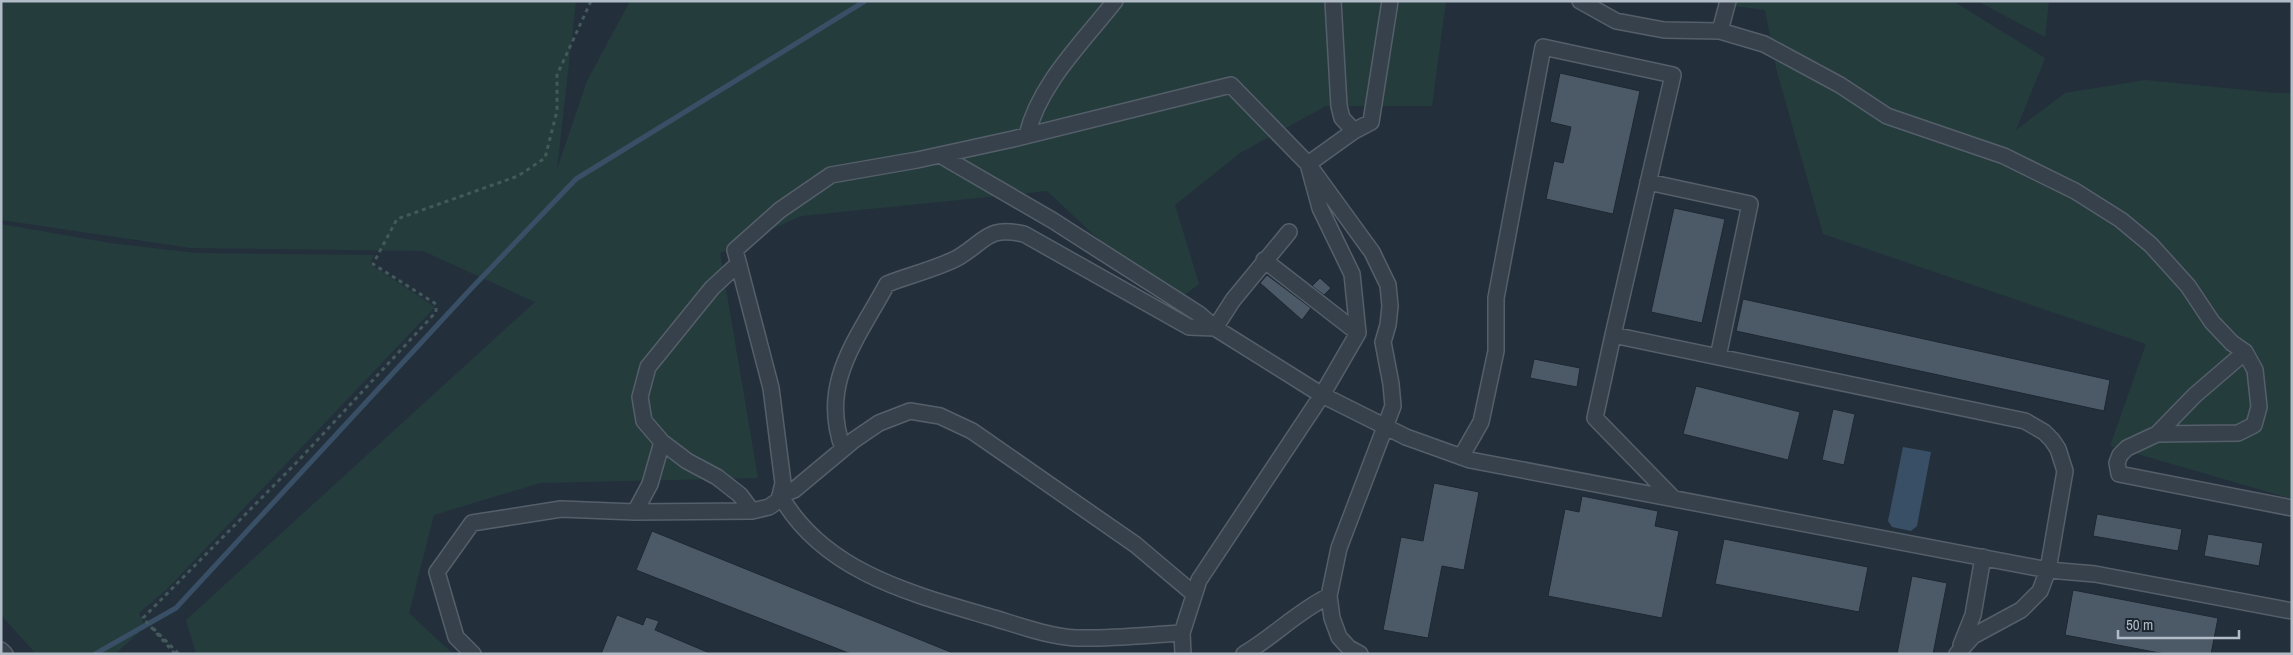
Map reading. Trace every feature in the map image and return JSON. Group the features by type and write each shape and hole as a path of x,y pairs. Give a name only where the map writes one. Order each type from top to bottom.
{"lane":[{"path":"1027,135 1032,115 1044,91 1115,1"},
{"path":"1332,1 1339,106 1342,118 1354,131"},
{"path":"1308,164 1354,131 1371,122 1390,1"},
{"path":"1580,1 1616,21 1664,30 1720,32 1764,44 1840,85 1887,116 2004,156 2075,191 2121,220 2151,245 2188,286 2212,322 2232,343 2244,352 2255,370 2259,406 2254,424 2238,433 2157,434"},
{"path":"1720,32 1728,1"},
{"path":"1461,457 1481,422 1496,351 1496,298 1543,47 1673,75 1595,418 1673,498"},
{"path":"473,654 456,636 437,572 472,523 561,509 635,512 752,511 770,507 778,500 782,483 771,388 735,250 780,210 831,175 940,155 1231,84 1308,164 1372,252 1388,284 1390,306 1388,325 1383,342 1393,398 1389,419 1384,427 1339,548 1329,596 1332,618 1339,636 1349,648 1360,654"},
{"path":"940,155 1052,220 1199,314 1215,328 1322,395 1384,427 1461,457 2048,570 2095,574 2292,611"},
{"path":"1183,654 1182,632 1200,580 1322,395 1358,333 1352,274 1320,208 1308,164"},
{"path":"1648,182 1750,204 1718,357"},
{"path":"843,449 835,423 836,384 845,361 887,284 959,257 986,236 1008,232 1024,234 1189,328 1215,328"},
{"path":"1215,328 1233,300 1289,232"},
{"path":"1264,260 1358,333"},
{"path":"738,264 712,288 648,367 640,397 644,421 662,442 687,461 717,477 740,495 752,511"},
{"path":"1613,335 2016,419 2035,426 2044,432 2058,449 2065,471 2048,570 2040,591 2021,610 1973,636 1957,654"},
{"path":"2244,352 2195,396 2157,434 2127,448 2117,463 2119,474 2292,508"},
{"path":"780,495 794,490 843,449 879,423 910,411 940,416 972,431 1136,544 1194,594"},
{"path":"635,512 650,484 662,442"},
{"path":"780,495 789,512 828,552 860,572 918,596 1036,630 1074,638 1116,638 1182,632"},
{"path":"1957,654 1972,616 1983,557"},
{"path":"1244,654 1266,641 1314,603 1329,596"},
{"path":"1,650 5,654"}],"path":[{"path":"177,654 143,618 298,462 436,312 436,304 373,264 397,219 518,176 545,158 557,110 557,75 591,1"}],"green space":[{"path":"1,1 576,1 557,169 587,81 630,1 1446,1 1432,106 1326,106 1240,153 1175,205 1199,284 1170,306 1047,191 801,216 720,253 758,478 540,483 434,515 409,613 453,654 196,654 186,620 535,302 423,251 191,248 1,220"},
{"path":"1697,1 1953,1 2045,58 2016,130 2065,93 2145,80 2292,93 2292,499 2110,446 2146,344 1823,234 1777,72 1765,10"},
{"path":"1977,1 2049,1 2045,37"},
{"path":"1,224 110,243 196,253 374,255 370,264 435,307 167,589 139,613 145,627 115,654 36,654 1,615"}],"water":[{"path":"1903,447 1931,452 1917,526 1911,531 1892,527 1888,521"}],"building":[{"path":"1560,73 1640,91 1613,214 1546,199 1554,161 1563,163 1571,127 1550,122"},
{"path":"1674,208 1725,219 1702,323 1651,312"},
{"path":"1267,275 1311,308 1302,320 1260,283"},
{"path":"1320,278 1331,288 1324,295 1312,286"},
{"path":"1743,299 2110,380 2104,411 1736,331"},
{"path":"1534,359 1580,368 1577,387 1530,378"},
{"path":"1696,386 1800,412 1788,460 1683,434"},
{"path":"1833,409 1855,414 1844,465 1822,460"},
{"path":"1434,483 1479,492 1464,570 1442,566 1428,638 1383,630 1401,537 1423,541"},
{"path":"1582,496 1658,511 1655,526 1679,531 1662,618 1548,596 1565,509 1579,512"},
{"path":"2097,514 2182,529 2178,551 2093,536"},
{"path":"652,531 953,654 851,654 636,570"},
{"path":"2208,534 2263,543 2259,566 2204,556"},
{"path":"1724,539 1868,567 1859,612 1715,584"},
{"path":"1912,576 1947,583 1933,654 1897,654"},
{"path":"2073,590 2218,618 2211,654 2165,654 2065,635"},
{"path":"617,615 643,625 646,617 659,621 655,630 712,654 601,654"}],"waterway":[{"path":"95,654 176,608 467,293 576,179 865,1"}]}
